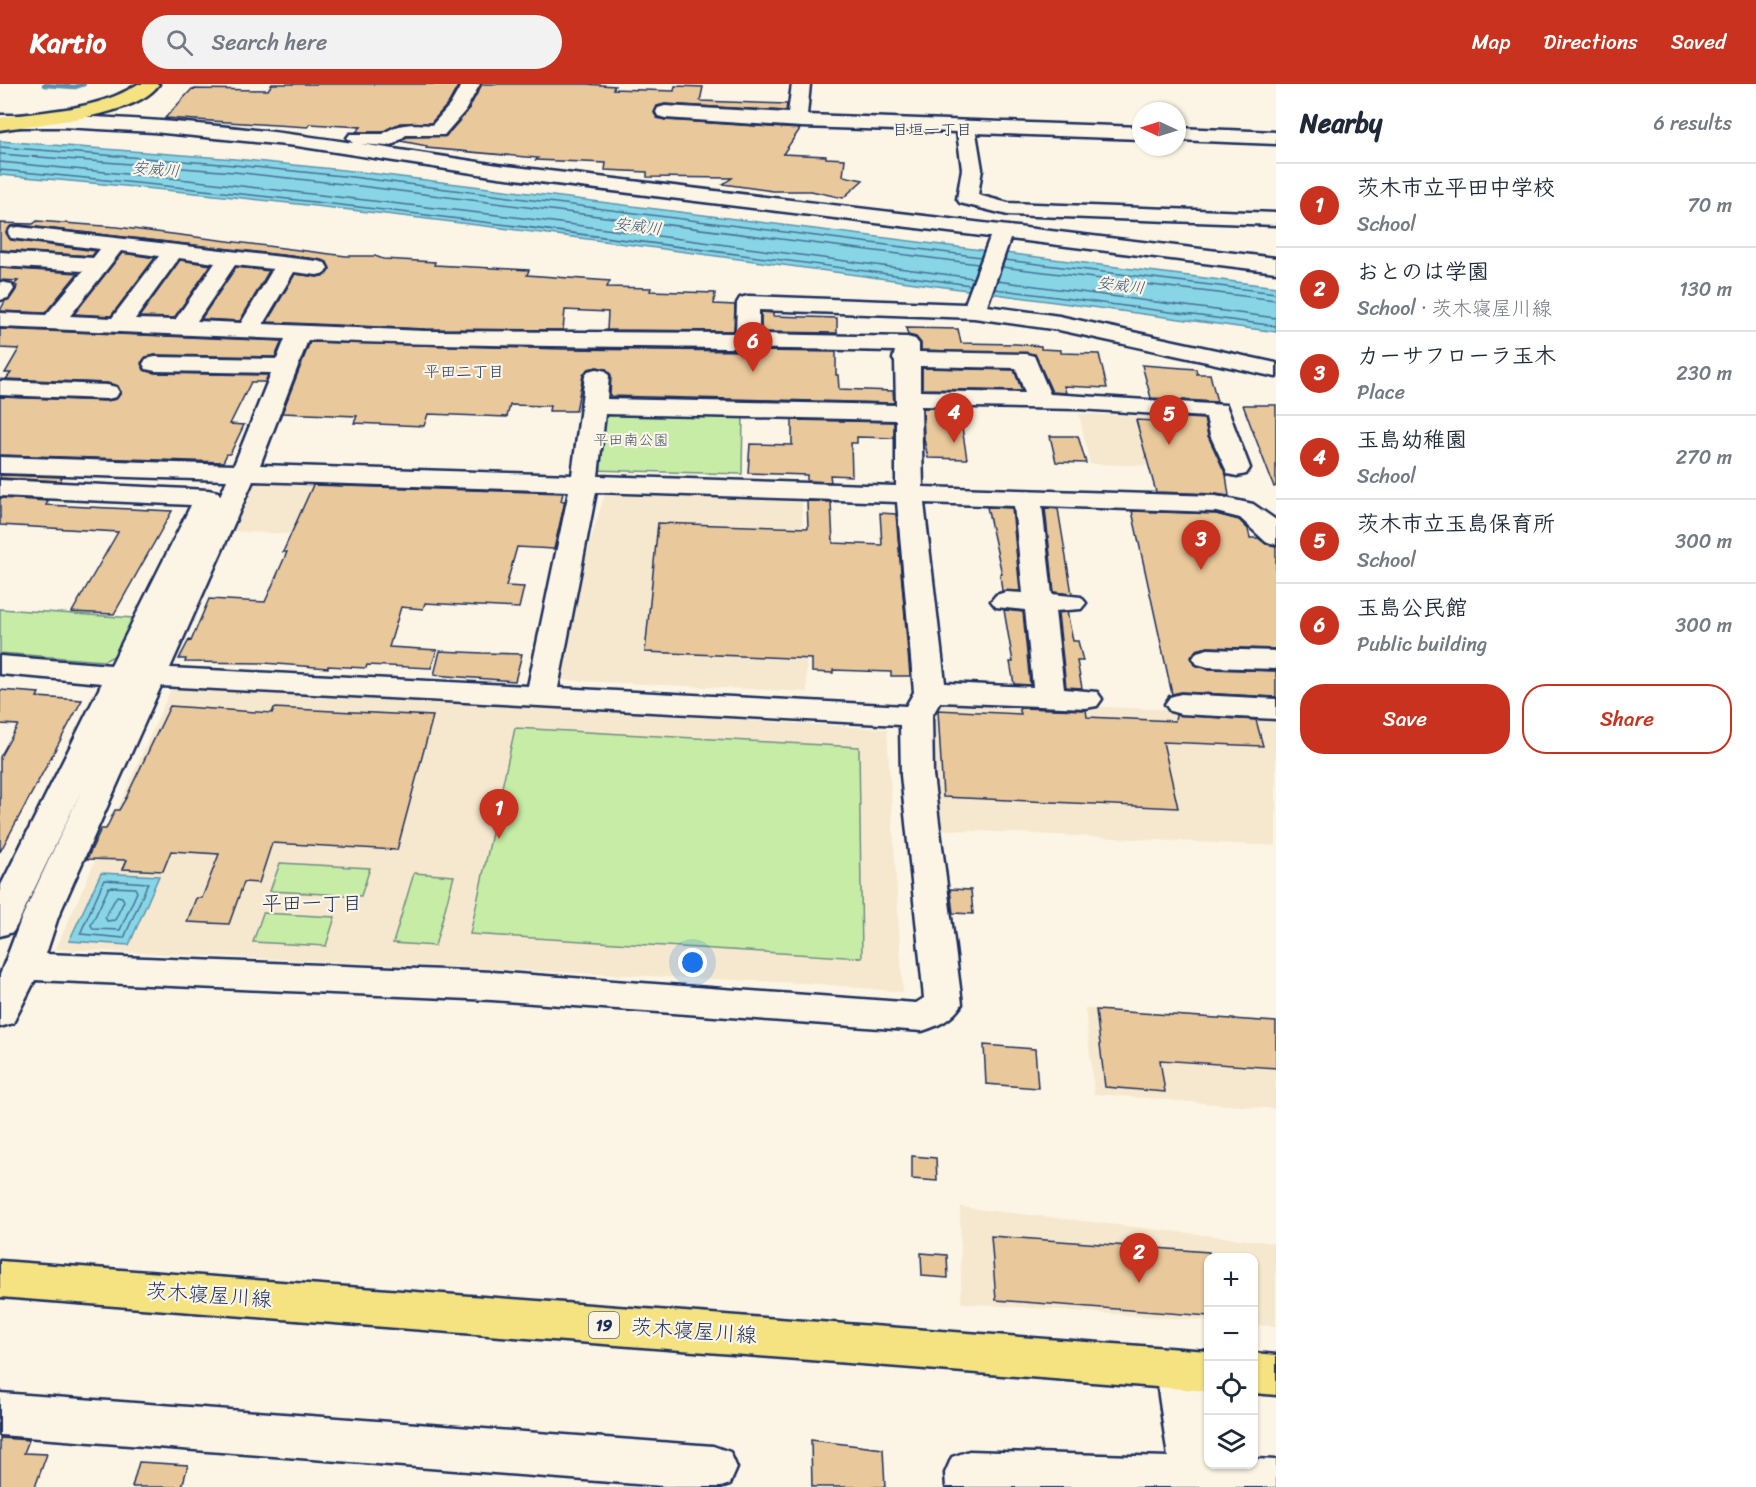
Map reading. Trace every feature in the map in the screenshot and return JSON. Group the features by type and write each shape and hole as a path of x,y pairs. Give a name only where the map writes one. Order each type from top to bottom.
{"main road":[{"path":"3,122 70,114 98,108 126,98 150,84"},
{"name":"茨木寝屋川線","path":"0,1279 1193,1370"},
{"path":"1258,1373 1276,1375"}],"street":[{"path":"297,140 302,137 316,136 387,140 404,129 437,131 458,107 471,84"},
{"path":"797,119 801,84"},
{"path":"665,112 802,121 1132,133"},
{"path":"3,122 63,121 163,127 297,140 498,171 1276,265"},
{"path":"966,127 972,168 967,200 1008,209 1276,219"},
{"path":"1186,134 1276,138"},
{"path":"0,254 11,227 172,253 317,268"},
{"path":"974,309 1002,232"},
{"path":"53,322 115,245"},
{"path":"118,325 172,253"},
{"path":"0,259 99,265"},
{"path":"182,327 228,259"},
{"path":"249,329 287,265"},
{"path":"747,341 748,303 974,309 1059,323 1276,370"},
{"path":"0,320 249,329 463,351 747,341 907,344 905,359 910,495 923,704 916,775 943,1004 922,1017 17,955"},
{"path":"0,922 137,675 244,472 299,334"},
{"path":"905,359 1026,361 1040,402"},
{"path":"155,364 286,366"},
{"path":"541,697 585,484 597,376"},
{"path":"0,388 107,392"},
{"path":"593,406 907,406 1040,402 1217,410 1223,435 1237,468"},
{"path":"0,465 1216,504 1245,509 1276,507"},
{"path":"0,488 208,498 40,917 17,955 0,1013"},
{"path":"1027,498 1050,698"},
{"path":"1245,509 1262,519 1276,536"},
{"path":"1006,601 1071,603"},
{"path":"1209,661 1276,660"},
{"path":"0,665 137,675 541,697 923,704 1050,698 1086,699"},
{"path":"1181,704 1276,709"},
{"path":"1193,1370 1195,1483"},
{"path":"0,1414 712,1468"},
{"path":"970,1487 969,1473 1195,1483 1276,1482"}],"shaded area":[{"path":"1079,414 1210,418 1229,468 1090,464"},
{"path":"262,479 391,485 371,538 228,531 250,485"},
{"path":"605,494 802,500 807,692 560,680 586,554"},
{"path":"173,684 887,729 903,992 820,984 56,949"},
{"path":"938,700 1276,714 1276,846 934,829 927,727"},
{"path":"1085,1008 1276,1021 1276,1109 1094,1094"},
{"path":"960,1207 1276,1243 1276,1326 1258,1325 1258,1253 1204,1253 1204,1321 961,1303"}],"green space":[{"name":"平田南公園","path":"599,413 743,413 742,474 592,470"},
{"path":"0,609 134,618 116,655 104,661 0,653"},
{"path":"515,728 859,747 862,958 470,934"},
{"path":"280,863 370,868 361,896 270,891"},
{"path":"414,873 454,876 435,946 393,943"},
{"path":"263,913 335,917 326,946 253,942"}],"water":[{"name":"安威川","path":"0,141 235,159 353,171 1276,287 1276,332 479,225 160,189 0,175"},
{"path":"101,873 159,876 129,945 69,941"}],"building":[{"path":"272,84 459,84 448,104 431,123 400,123 382,132 356,132 361,127 310,124 308,127 165,118 192,89 268,90"},
{"path":"482,84 586,84 615,86 613,89 674,91 675,86 703,87 700,101 787,104 786,111 665,104 657,106 654,113 657,118 665,120 800,129 783,154 845,159 843,176 863,180 843,198 811,191 773,191 723,184 732,178 647,177 647,172 605,170 606,163 536,160 538,158 426,148 427,146 401,141 407,137 446,136 467,112"},
{"path":"37,221 117,227 346,256 375,256 383,259 435,262 434,265 529,270 527,275 610,281 607,287 715,293 714,304 735,305 734,331 607,330 608,312 565,310 563,330 425,329 267,322 295,274 317,277 326,275 330,269 327,262 19,225 11,226 6,232 11,240 96,251 92,256 0,250 0,223 33,224"},
{"path":"122,253 155,258 111,316 74,314"},
{"path":"180,260 211,265 174,318 139,317"},
{"path":"236,267 269,271 240,321 201,319"},
{"path":"0,268 78,273 45,313 0,311 5,301 10,299 16,290 17,286 14,285 18,281 0,280"},
{"path":"761,312 773,313 773,316 837,318 837,333 761,332"},
{"path":"906,328 958,329 961,343 1016,344 1061,350 1061,353 1099,354 1107,388 1064,386 1066,393 1052,392 1035,354 921,350 921,343 916,337 908,335"},
{"path":"0,329 282,341 275,357 155,355 146,357 141,363 144,370 155,373 268,375 265,382 251,382 230,424 244,425 230,454 227,454 223,462 0,455 0,397 107,401 116,399 121,393 118,386 107,383 6,379 11,373 5,373 19,349 0,348"},
{"path":"310,342 562,349 836,352 836,375 838,375 839,389 893,391 894,403 610,396 611,375 606,369 597,367 588,369 583,375 576,411 549,411 550,406 510,405 507,417 428,414 424,426 354,423 357,416 282,413"},
{"path":"1142,365 1196,369 1197,374 1210,374 1217,402 1151,398"},
{"path":"922,368 1014,370 1022,391 922,389"},
{"path":"1243,405 1276,405 1276,486 1274,487"},
{"path":"923,408 959,409 967,459 928,458 924,439"},
{"path":"1155,416 1204,419 1208,436 1226,475 1229,496 1156,492 1136,420 1156,421"},
{"path":"792,420 894,422 894,438 857,437 857,443 851,443 852,476 830,475 831,482 807,481 807,475 748,473 750,444 792,445"},
{"path":"1050,436 1078,436 1086,463 1056,462"},
{"path":"0,475 62,477 60,481 0,478"},
{"path":"313,485 563,493 561,501 565,501 554,549 517,547 506,586 524,587 519,608 425,603 423,609 401,607 389,647 437,650 431,668 367,665 366,668 328,666 328,668 264,663 185,662 186,659 179,659 189,640 191,641 209,599 265,602 287,552 283,552"},
{"path":"0,498 48,501 46,505 172,511 114,614 72,612 118,532 0,525"},
{"path":"807,501 831,502 833,543 882,545 880,513 896,514 910,676 891,676 891,672 833,670 833,673 812,672 812,659 645,652 658,523 808,528"},
{"path":"987,507 1012,508 1020,591 1002,591 1000,574 1002,574"},
{"path":"1045,508 1058,509 1072,594 1054,592"},
{"path":"1132,511 1216,514 1239,520 1248,529 1250,538 1258,538 1266,544 1276,546 1276,649 1208,647 1196,650 1191,657 1195,665 1208,669 1276,671 1276,697 1181,692 1172,694"},
{"path":"1004,610 1023,612 1030,685 1014,684 1010,662 1013,662"},
{"path":"1067,612 1073,641 1078,641 1083,661 1077,661 1082,688 1066,687 1058,613"},
{"path":"440,651 522,654 515,681 434,675"},
{"path":"0,690 39,693 37,697 82,700 0,852 0,757 18,725 0,724"},
{"path":"170,706 272,713 274,708 433,716 397,850 272,843 259,883 244,882 229,924 187,922 196,898 202,898 219,854 171,851 163,871 123,869 127,860 87,859 101,829 106,829 115,810 119,810 126,798"},
{"path":"1019,708 1086,710 1087,717 1175,721 1176,715 1256,720 1263,746 1163,742 1178,808 943,797 938,710 1021,714"},
{"path":"950,889 971,890 973,914 953,913"},
{"path":"1096,1010 1276,1022 1276,1068 1160,1060 1165,1092 1105,1087"},
{"path":"984,1045 1035,1049 1038,1088 986,1084"},
{"path":"912,1156 936,1158 937,1181 912,1179"},
{"path":"991,1236 1209,1252 1204,1253 1204,1316 996,1300"},
{"path":"921,1253 947,1255 948,1278 922,1276"},
{"path":"0,1438 29,1440 24,1453 47,1454 35,1487 0,1487"},
{"path":"811,1440 883,1449 885,1487 812,1487"},
{"path":"139,1462 188,1465 182,1487 132,1487"}],"waterway":[{"path":"44,85 75,87 84,84"}],"place":[{"name":"玉島公民館","path":"753,372"},
{"name":"玉島幼稚園","path":"954,443"},
{"name":"茨木市立玉島保育所","path":"1169,445"},
{"name":"カーサフローラ玉木","path":"1201,570"},
{"name":"茨木市立平田中学校","path":"499,839"},
{"name":"おとのは学園","path":"1139,1283"}],"district":[{"name":"目垣一丁目","path":"932,129"},
{"name":"平田二丁目","path":"464,371"},
{"name":"平田一丁目","path":"312,903"}]}
